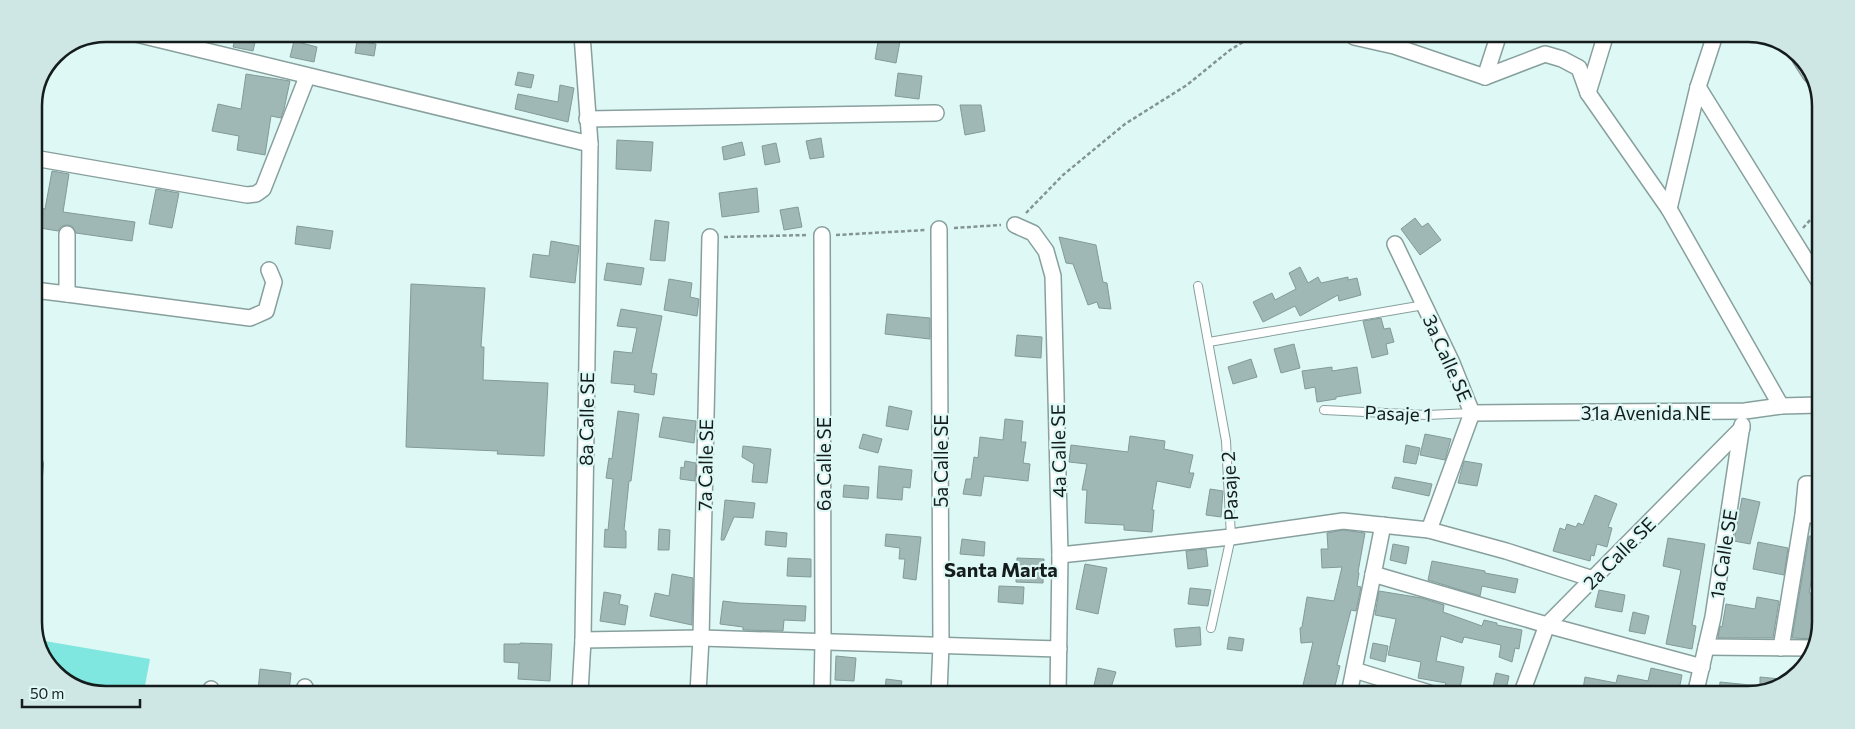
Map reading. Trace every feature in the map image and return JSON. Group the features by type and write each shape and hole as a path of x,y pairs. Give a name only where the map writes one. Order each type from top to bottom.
{"street":[{"path":"178,42 308,77 590,144"},
{"name":"8a Calle SE","path":"580,686 583,640 590,144 582,42"},
{"path":"1396,42 1485,77 1545,54 1562,59 1579,68 1588,93 1670,209 1781,406"},
{"path":"1485,77 1496,42"},
{"path":"1588,93 1603,42"},
{"path":"1670,209 1698,87 1713,42"},
{"path":"42,159 247,195 256,194 263,189 308,77"},
{"path":"1698,87 1812,271"},
{"path":"587,120 936,112"},
{"name":"4a Calle SE","path":"1015,225 1032,233 1046,251 1053,276 1060,555 1058,686"},
{"name":"5a Calle SE","path":"939,229 941,645 939,686"},
{"path":"66,294 67,234"},
{"name":"6a Calle SE","path":"822,235 822,686"},
{"name":"7a Calle SE","path":"698,686 710,237"},
{"name":"3a Calle SE","path":"1396,244 1452,363 1472,413 1429,530"},
{"path":"42,291 250,318 266,311 274,282 269,270"},
{"name":"31a Avenida NE","path":"1472,413 1745,411 1781,406 1812,405"},
{"name":"1a Calle SE","path":"1697,686 1713,617 1745,411"},
{"name":"2a Calle SE","path":"1525,686 1547,625 1742,428"},
{"path":"1780,648 1810,515 1806,484 1812,484"},
{"path":"1060,555 1231,537 1343,521 1429,530 1506,551 1593,579"},
{"path":"1351,686 1382,525"},
{"path":"1373,574 1547,625 1702,667"},
{"path":"583,640 701,638 1059,649"},
{"path":"1706,647 1807,648"},
{"path":"1354,670 1407,686"}],"lane":[{"name":"Pasaje 2","path":"1198,286 1226,441 1231,537 1211,628"},
{"path":"1209,342 1424,305"},
{"name":"Pasaje 1","path":"1324,410 1427,415 1472,413"}],"path":[{"path":"939,229 1015,225 1063,176 1125,124 1186,85 1230,50 1243,42"},
{"path":"1792,240 1812,218"}],"shaded area":[{"path":"46,641 150,659 145,686 98,686 75,678 61,668 49,651"}],"building":[{"path":"234,42 255,42 253,51 233,47"},
{"path":"294,42 317,47 314,62 290,57"},
{"path":"357,42 376,44 374,56 355,53"},
{"path":"878,42 900,42 896,63 875,59"},
{"path":"518,72 534,75 531,88 515,85"},
{"path":"898,73 922,76 919,99 895,96"},
{"path":"246,74 290,81 281,118 271,116 265,155 237,150 239,136 212,131 218,104 241,109"},
{"path":"560,85 574,88 568,122 515,109 518,94 558,102"},
{"path":"960,105 981,105 985,131 965,135"},
{"path":"821,138 824,157 810,159 806,141"},
{"path":"617,140 653,142 651,171 616,169"},
{"path":"742,142 745,155 724,160 722,147"},
{"path":"776,143 780,162 765,165 762,146"},
{"path":"52,171 69,174 63,212 135,222 132,241 76,233 72,226 67,225 62,226 58,231 42,228 42,208 45,209"},
{"path":"757,188 759,212 722,217 719,193"},
{"path":"156,189 179,193 172,228 149,224"},
{"path":"798,207 802,227 784,230 780,210"},
{"path":"1415,218 1422,227 1428,223 1441,240 1420,255 1401,229"},
{"path":"655,220 669,222 665,261 650,260"},
{"path":"297,226 333,231 330,249 295,244"},
{"path":"1059,237 1096,245 1103,282 1107,283 1111,309 1099,308 1097,302 1088,305 1073,264 1066,263"},
{"path":"551,241 579,246 575,283 530,277 533,254 549,256"},
{"path":"607,263 644,268 641,285 604,280"},
{"path":"1300,267 1308,283 1318,277 1321,283 1348,277 1348,280 1357,278 1361,295 1339,301 1338,295 1300,316 1295,306 1263,322 1253,302 1272,293 1275,300 1296,289 1289,273"},
{"path":"669,279 692,283 690,297 699,299 697,316 664,310"},
{"path":"411,284 485,288 481,347 484,347 483,380 548,383 544,456 497,454 498,451 406,447"},
{"path":"621,309 662,316 651,373 657,374 654,395 634,392 635,385 611,383 614,351 632,353 637,328 617,326"},
{"path":"887,314 930,318 930,339 885,334"},
{"path":"1381,318 1384,329 1390,328 1394,342 1386,344 1388,354 1372,358 1363,321"},
{"path":"1017,335 1042,337 1041,358 1015,356"},
{"path":"1294,344 1300,368 1281,373 1274,349"},
{"path":"1251,359 1257,377 1233,384 1228,367"},
{"path":"1332,367 1332,371 1357,367 1361,393 1317,402 1315,387 1305,389 1302,371"},
{"path":"889,406 912,411 908,430 886,426"},
{"path":"618,411 639,414 624,530 626,531 626,548 604,547 605,529 608,530 613,479 606,478 609,458 612,459"},
{"path":"663,417 696,421 694,443 659,437"},
{"path":"1005,419 1023,421 1021,442 1026,442 1023,463 1030,464 1028,481 984,476 981,496 963,494 966,479 971,479 974,457 978,458 980,437 1003,440"},
{"path":"863,434 882,439 878,453 859,448"},
{"path":"1425,434 1451,439 1445,460 1420,455"},
{"path":"1130,436 1165,441 1164,449 1193,455 1189,473 1194,473 1190,488 1157,481 1152,510 1154,510 1152,532 1124,530 1124,525 1085,523 1087,490 1082,490 1087,464 1069,462 1071,445 1128,452"},
{"path":"1406,445 1420,448 1416,464 1403,462"},
{"path":"743,446 771,449 767,483 752,482 754,464 742,457"},
{"path":"685,461 696,463 695,481 680,479 681,467 684,468"},
{"path":"1464,461 1482,464 1477,486 1458,483"},
{"path":"879,466 912,470 910,488 903,487 902,500 877,498"},
{"path":"1395,477 1432,484 1429,496 1392,488"},
{"path":"844,485 869,487 868,499 843,497"},
{"path":"1210,489 1223,491 1221,517 1206,515"},
{"path":"1595,495 1617,504 1608,527 1612,528 1607,547 1597,544 1594,556 1591,555 1590,561 1553,551 1560,528 1565,530 1567,524 1576,527 1578,523 1583,525"},
{"path":"1742,498 1760,502 1750,544 1734,541"},
{"path":"725,500 755,503 753,518 734,517 724,540 721,540"},
{"path":"659,529 670,530 669,550 658,550"},
{"path":"1343,530 1365,533 1358,572 1357,586 1361,587 1356,611 1351,610 1337,665 1340,666 1335,686 1303,686 1313,642 1301,643 1300,628 1302,627 1307,597 1334,601 1342,567 1322,568 1321,549 1328,549 1327,533"},
{"path":"766,531 787,533 786,547 765,545"},
{"path":"886,534 921,537 916,580 903,578 905,559 899,559 900,548 885,546"},
{"path":"1809,536 1812,536 1812,578 1809,593 1812,593 1812,631 1810,639 1792,638"},
{"path":"1668,538 1705,544 1692,625 1696,626 1692,649 1666,644 1681,570 1663,566"},
{"path":"962,539 985,542 984,556 960,554"},
{"path":"1758,542 1788,548 1784,575 1753,569"},
{"path":"1393,544 1409,547 1406,564 1390,560"},
{"path":"1206,549 1208,566 1188,569 1186,551"},
{"path":"788,558 811,559 811,577 787,576"},
{"path":"1017,558 1044,559 1043,583 1016,582"},
{"path":"1432,561 1518,579 1515,593 1482,586 1480,596 1428,580"},
{"path":"1085,564 1107,568 1098,614 1076,609"},
{"path":"672,574 693,578 692,625 650,616 655,593 669,596"},
{"path":"999,586 1024,587 1023,604 998,602"},
{"path":"1190,588 1211,590 1208,606 1188,604"},
{"path":"1599,590 1625,595 1622,612 1595,607"},
{"path":"1379,591 1422,598 1444,605 1443,612 1482,626 1484,620 1497,623 1497,625 1522,630 1519,649 1515,648 1512,662 1499,657 1501,645 1464,637 1462,643 1441,636 1436,661 1464,667 1460,686 1445,686 1446,683 1418,678 1421,662 1388,655 1396,619 1375,615"},
{"path":"604,592 621,595 619,604 628,606 625,625 600,621"},
{"path":"1757,597 1779,601 1773,638 1718,638 1726,604 1755,609"},
{"path":"723,601 806,606 805,621 784,620 783,631 743,630 743,627 720,624"},
{"path":"1633,612 1649,616 1645,634 1629,631"},
{"path":"1200,627 1201,645 1176,647 1174,629"},
{"path":"1229,637 1244,639 1242,651 1227,649"},
{"path":"1373,643 1388,646 1385,662 1370,658"},
{"path":"504,644 552,644 550,681 518,679 519,663 504,662"},
{"path":"836,656 856,658 854,681 835,680"},
{"path":"1098,668 1116,672 1112,686 1094,686"},
{"path":"1651,668 1682,675 1680,686 1584,686 1585,677 1616,683 1618,675 1648,681"},
{"path":"260,669 291,673 290,686 259,686"},
{"path":"1496,673 1509,676 1507,686 1493,686"},
{"path":"1760,677 1779,679 1773,682 1760,685"},
{"path":"886,679 902,681 901,686 886,686"},
{"path":"1720,682 1758,686 1720,686"}],"district":[{"name":"Santa Marta","path":"1001,569"}]}
